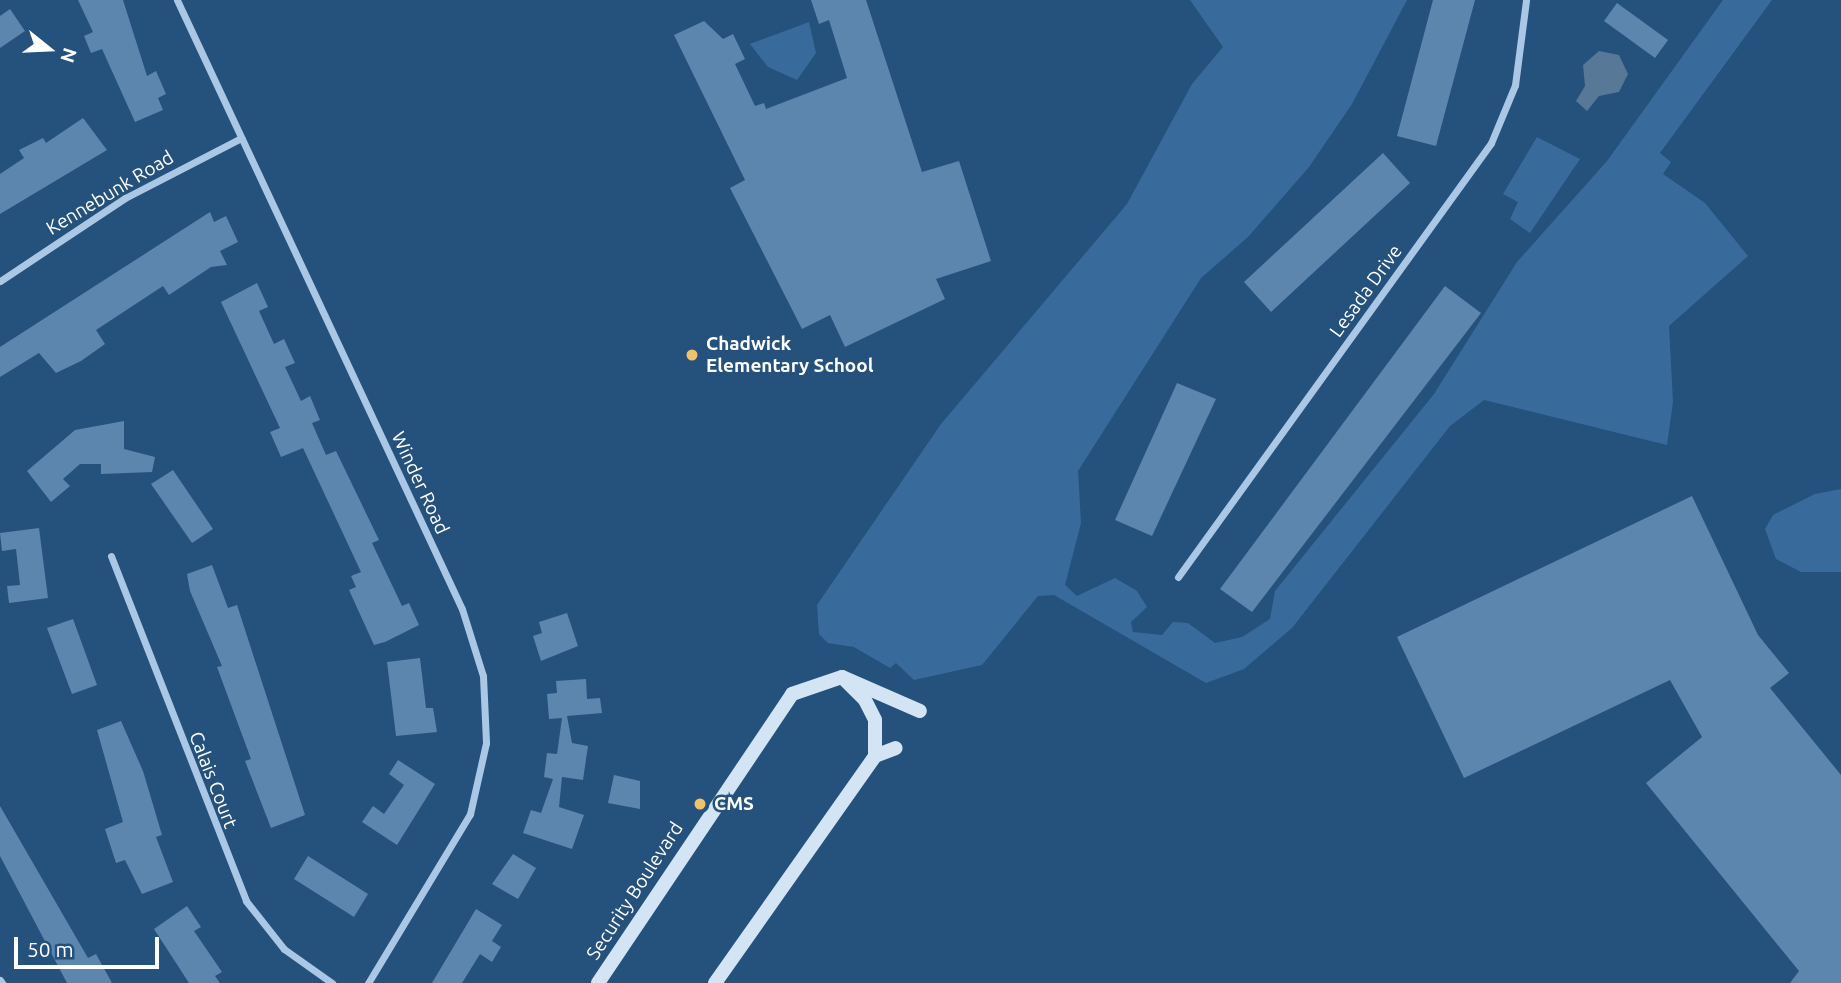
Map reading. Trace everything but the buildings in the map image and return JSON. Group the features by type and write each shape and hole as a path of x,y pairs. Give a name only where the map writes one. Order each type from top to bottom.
{"street":[{"name":"Winder Road","path":"177,0 461,609 483,676 486,743 470,814 368,983"},
{"name":"Lesada Drive","path":"1178,577 1491,143 1515,85 1526,0"},
{"name":"Kennebunk Road","path":"0,281 125,198 241,138"},
{"name":"Calais Court","path":"111,556 246,901 284,949 332,983"},
{"path":"842,677 920,711"},
{"path":"842,677 865,700 874,720 875,756"},
{"name":"Security Boulevard","path":"598,983 776,712 807,685 842,677"},
{"path":"715,983 875,756 896,748"}],"shaded area":[{"path":"1190,0 1407,0 1352,104 1309,167 1248,237 1201,278 1078,471 1081,523 1065,585 1077,596 1115,578 1137,591 1147,607 1131,622 1133,632 1162,635 1173,622 1188,623 1215,643 1242,637 1270,619 1275,591 1434,394 1517,262 1607,161 1723,0 1772,0 1660,153 1671,162 1663,174 1705,203 1748,256 1669,326 1673,402 1667,445 1484,400 1450,426 1292,628 1244,669 1206,683 1054,595 1038,596 982,665 914,680 896,663 890,668 854,647 828,643 819,634 817,605 941,424 1127,204 1192,84 1223,47"},
{"path":"809,22 816,53 797,80 768,67 750,44"},
{"path":"1599,51 1619,55 1628,74 1619,92 1599,96 1587,111 1576,101 1585,86 1583,65"},
{"path":"1537,137 1580,159 1530,233 1510,219 1518,202 1503,194"},
{"path":"1841,489 1841,572 1801,572 1776,559 1765,529 1773,515 1815,494"}],"place":[{"name":"Chadwick Elementary School","path":"692,355"},
{"name":"CMS","path":"700,804"}]}
